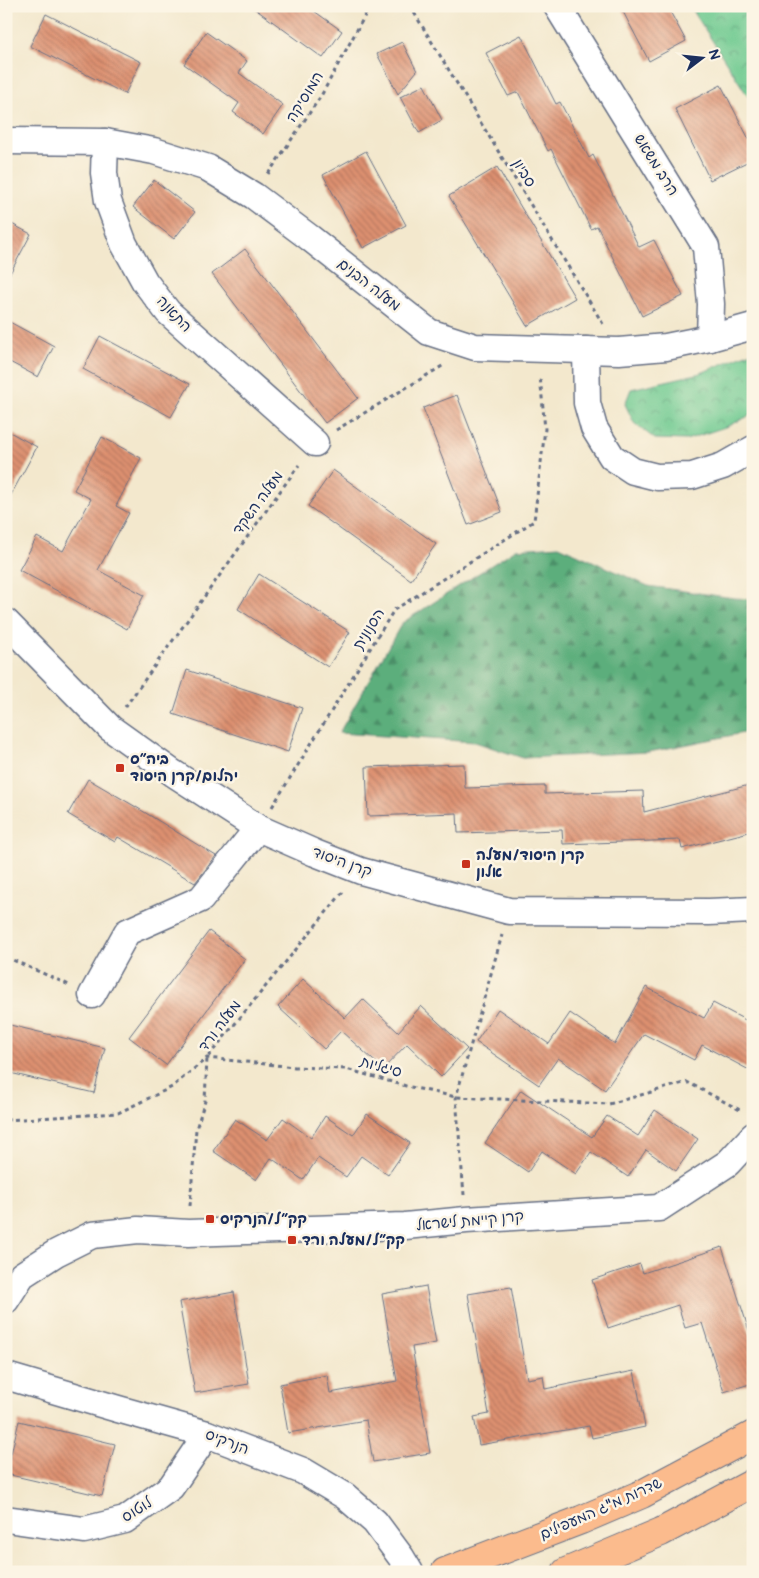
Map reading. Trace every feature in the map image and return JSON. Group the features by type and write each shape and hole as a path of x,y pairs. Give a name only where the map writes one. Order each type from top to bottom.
{"main road":[{"name":"שדרות מ\"ג המעפילים","path":"445,1572 581,1520 642,1494 753,1434"},
{"path":"566,1572 661,1532 753,1483"}],"street":[{"name":"הרב משאש","path":"556,6 706,247 711,304 710,338"},
{"name":"מעלה הבנים","path":"6,140 104,142 154,150 208,168 254,196 429,332 474,346 619,351 666,347 710,338 753,326"},
{"name":"התאנה","path":"104,142 104,172 108,201 124,244 145,282 168,312 315,443"},
{"path":"586,350 588,403 594,428 612,457 633,471 657,478 692,476 723,466 753,449"},
{"name":"קרן היסוד","path":"6,622 110,728 173,773 258,828 361,871 509,911 709,912 753,910"},
{"path":"92,995 128,932 201,899 258,828"},
{"name":"קרן קיימת לישראל","path":"6,1300 22,1275 56,1252 92,1235 138,1230 188,1233 405,1226 466,1220 659,1208 728,1163 749,1124"},
{"name":"הנרקיס","path":"6,1376 207,1434 303,1471 345,1496 375,1522 402,1557 410,1572"},
{"name":"לוטוס","path":"6,1518 84,1530 125,1520 171,1487 207,1434"}],"path":[{"name":"המוסיקה","path":"254,196 321,96 370,6"},
{"name":"סביון","path":"410,6 619,351"},
{"path":"749,6 753,13"},
{"name":"מעלה השקד","path":"110,728 315,443 474,346"},
{"name":"הסנונית","path":"258,828 394,610 534,521 545,429 537,348"},
{"name":"מעלה ורד","path":"188,1233 196,1129 205,1101 207,1058 361,871"},
{"path":"466,1220 456,1097 509,911"},
{"path":"6,958 92,995"},
{"path":"6,1120 118,1113 172,1087 207,1058"},
{"name":"סיגליות","path":"207,1058 295,1067 346,1069 406,1086 456,1097 610,1104 687,1082 749,1124"}],"green space":[{"path":"690,6 749,6 753,13 753,104"},
{"path":"753,351 753,414 728,426 686,440 655,439 634,423 625,404 631,389 701,373"},
{"path":"559,546 648,586 753,599 753,731 649,752 523,758 475,742 339,733 402,623 516,549"}],"building":[{"path":"251,6 307,6 342,31 323,58"},
{"path":"620,6 667,6 686,41 649,61"},
{"path":"46,14 141,62 125,94 30,46"},
{"path":"206,32 247,61 239,73 283,105 263,134 233,112 239,103 184,64"},
{"path":"521,35 556,104 560,102 589,158 593,155 639,247 654,240 683,296 642,316 597,226 591,229 551,149 548,151 518,92 508,96 486,53"},
{"path":"402,42 417,71 398,94 377,54"},
{"path":"424,85 442,120 419,133 400,97"},
{"path":"721,85 753,147 753,159 710,180 675,109"},
{"path":"366,151 406,225 363,248 323,175"},
{"path":"497,167 575,298 527,326 449,196"},
{"path":"154,180 195,212 174,239 133,207"},
{"path":"6,221 31,234 6,281"},
{"path":"245,249 358,398 325,423 212,274"},
{"path":"6,320 54,346 38,377 6,360"},
{"path":"100,336 190,384 171,417 83,369"},
{"path":"457,395 502,512 468,525 423,408"},
{"path":"6,430 37,447 6,504"},
{"path":"102,437 141,458 116,506 129,513 98,570 144,595 127,629 19,570 37,537 63,551 91,499 74,490"},
{"path":"333,470 436,544 411,580 308,506"},
{"path":"259,574 350,632 328,667 238,609"},
{"path":"187,670 302,708 288,752 173,714"},
{"path":"464,764 465,788 545,786 545,794 643,791 644,812 753,784 753,831 682,849 680,840 563,844 562,830 458,833 457,813 368,816 366,767"},
{"path":"88,779 216,856 195,883 118,837 115,842 68,814"},
{"path":"209,931 245,959 166,1065 129,1037"},
{"path":"303,979 345,1018 363,999 398,1032 421,1006 467,1049 441,1077 407,1044 383,1069 341,1031 324,1049 278,1007"},
{"path":"646,987 704,1018 713,1003 753,1024 753,1072 702,1045 694,1060 644,1034 605,1090 558,1058 539,1085 476,1042 498,1009 549,1044 570,1013 615,1044"},
{"path":"6,1024 105,1048 94,1093 6,1072"},
{"path":"521,1090 592,1137 607,1116 638,1136 655,1110 698,1139 676,1171 646,1150 628,1177 591,1152 576,1174 542,1151 528,1172 485,1143"},
{"path":"367,1114 410,1143 388,1175 361,1156 346,1177 318,1158 303,1180 271,1158 256,1180 213,1151 235,1119 267,1140 283,1118 311,1138 325,1116 353,1135"},
{"path":"722,1247 753,1343 753,1383 724,1392 702,1323 685,1328 678,1305 608,1328 592,1280 640,1264 643,1273"},
{"path":"426,1286 436,1343 412,1347 430,1453 373,1462 366,1420 288,1433 280,1384 327,1375 330,1393 397,1381 382,1294"},
{"path":"511,1287 527,1379 543,1376 545,1389 634,1371 645,1427 592,1438 589,1426 479,1445 474,1417 489,1414 468,1294"},
{"path":"234,1292 249,1384 195,1393 179,1302"},
{"path":"19,1421 115,1444 102,1496 6,1474"}],"place":[{"name":"ביה״ס יהלום/קרן היסוד","path":"120,768"},
{"name":"קרן היסוד/מעלה אלון","path":"466,864"},
{"name":"קק״ל/הנרקיס","path":"210,1219"},
{"name":"קק״ל/מעלה ורד","path":"292,1240"}]}
